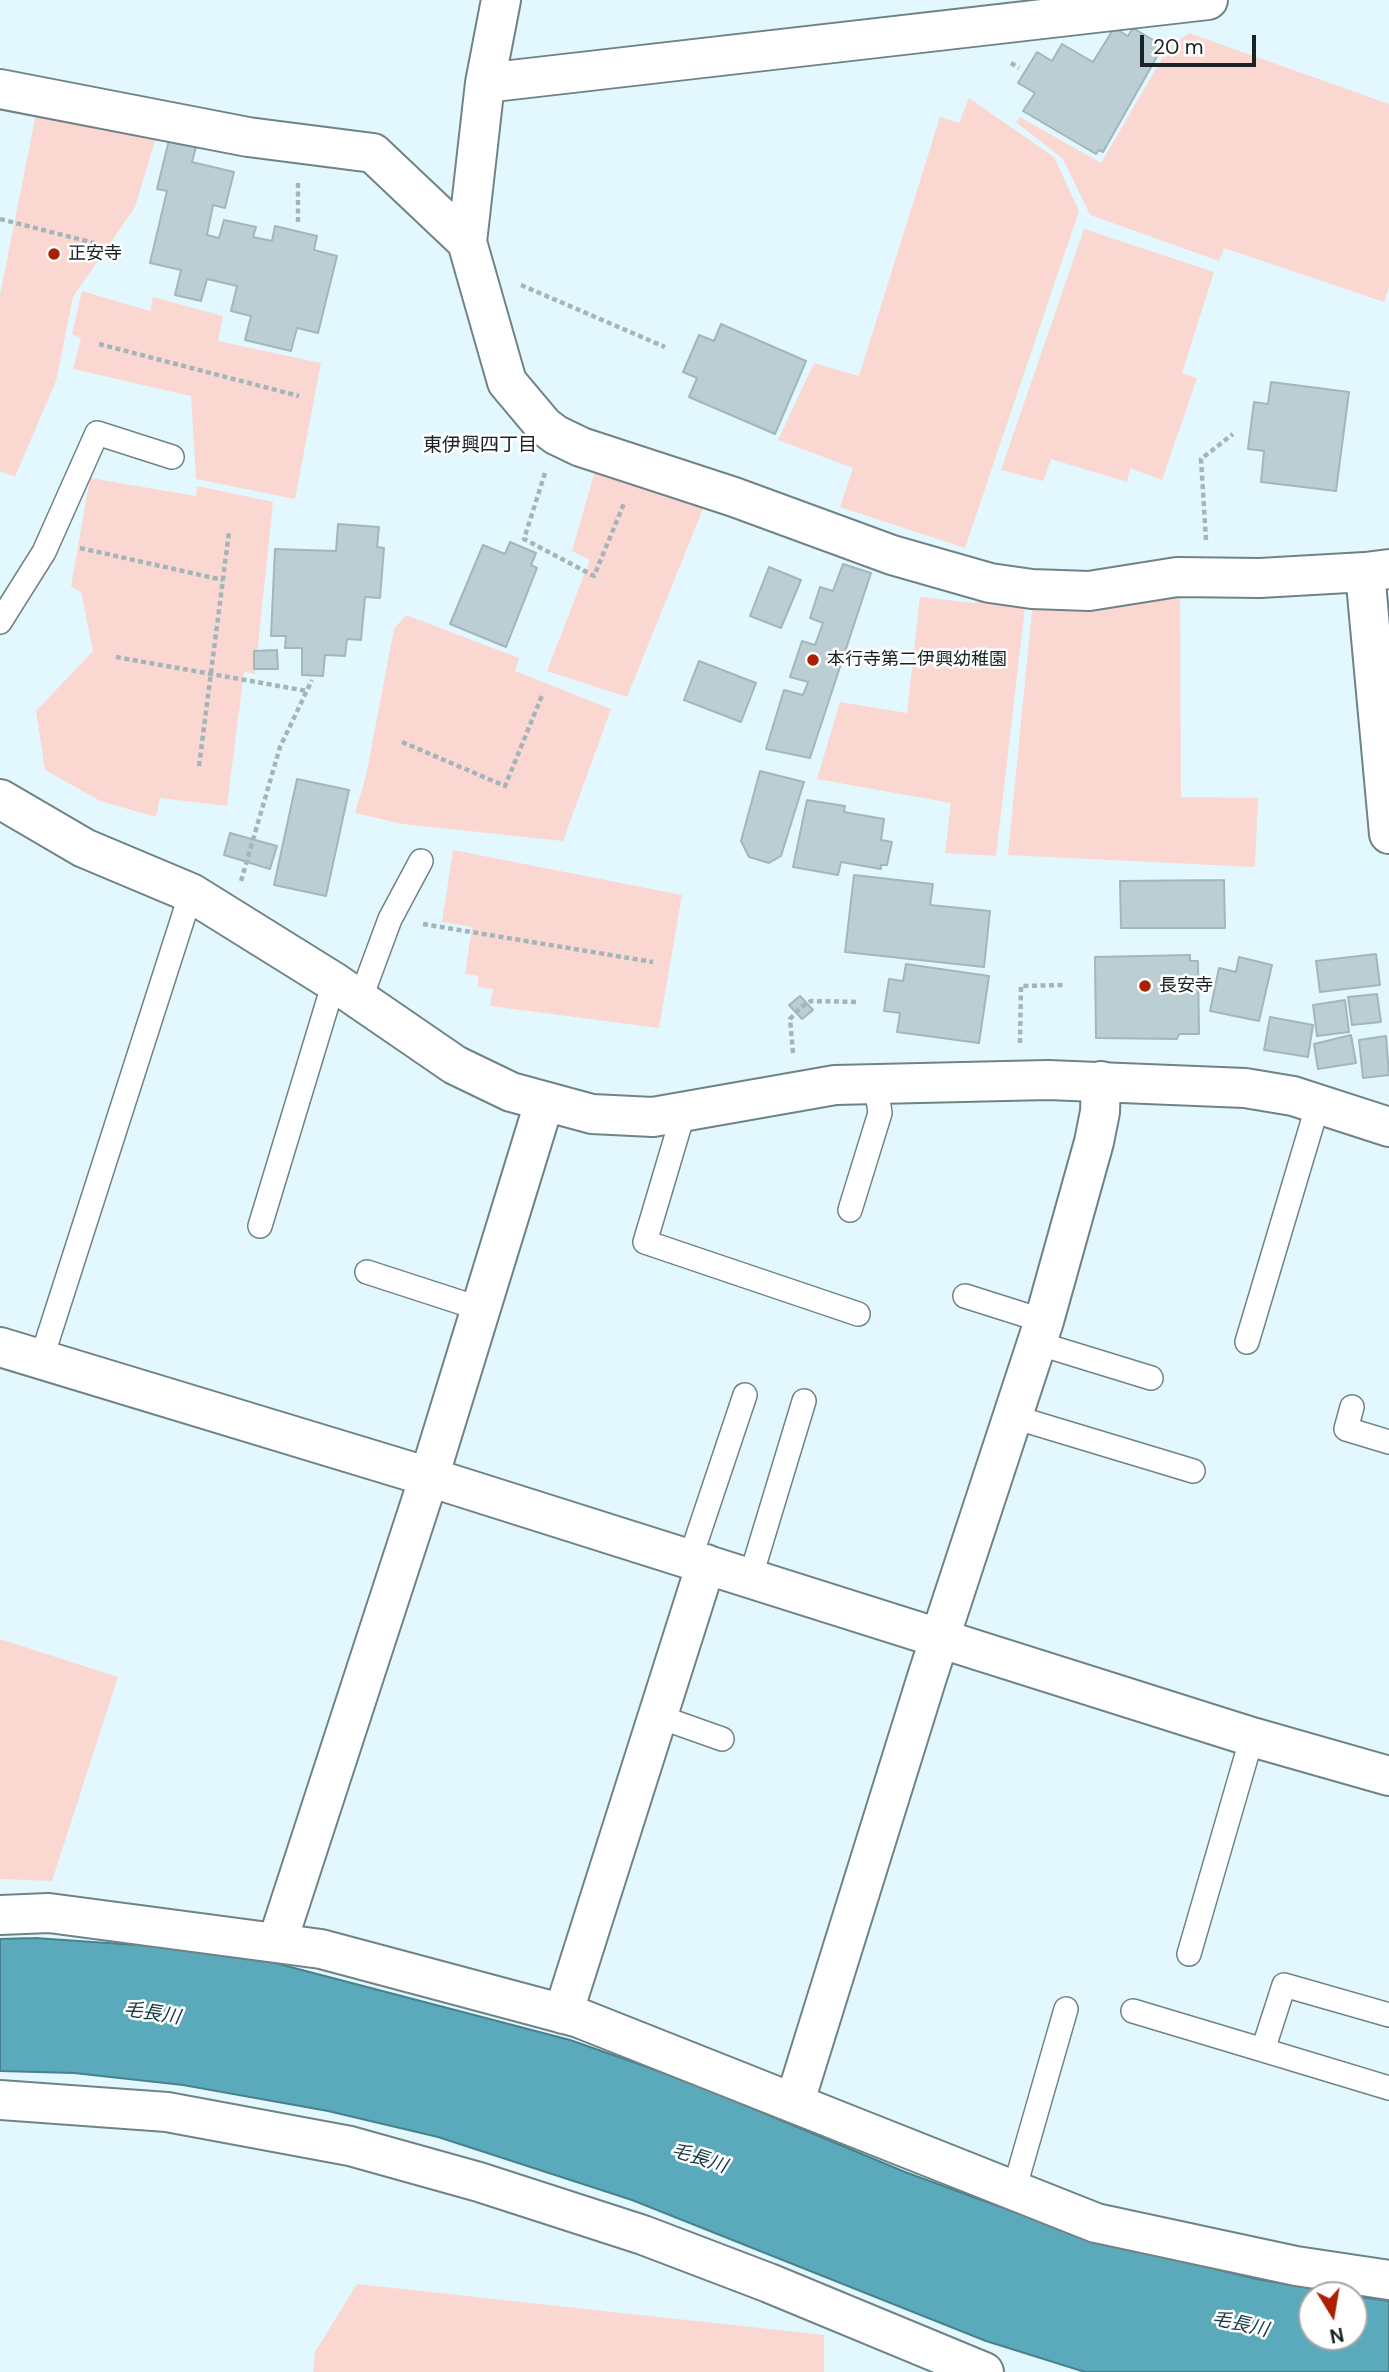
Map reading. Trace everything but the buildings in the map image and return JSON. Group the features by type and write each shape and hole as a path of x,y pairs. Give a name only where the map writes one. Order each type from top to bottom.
{"street":[{"path":"501,0 485,83 469,253 507,382 544,426 581,447 734,497 891,555 990,583 1032,589 1089,591 1208,576 1260,578 1377,571 1389,834"},
{"path":"485,83 1062,9 1208,0"},
{"path":"0,89 248,137 373,153 469,253"},
{"path":"0,799 84,848 191,893 347,991 455,1065 484,1081 544,1103 621,1118 653,1117 784,1092 876,1085 1101,1081 1245,1088 1318,1104 1389,1127"},
{"path":"795,2101 940,1639 1041,1332 1094,1142 1100,1112 1101,1081"},
{"path":"277,1943 429,1477 544,1103"},
{"path":"0,1348 429,1477 1252,1737 1389,1776"},
{"path":"563,2014 660,1717 698,1562"},
{"path":"0,1915 49,1913 321,1949 563,2014 795,2101 1096,2223 1296,2266 1389,2280"},
{"path":"0,2100 167,2112 350,2146 415,2164 643,2235 769,2283 968,2370"}],"lane":[{"path":"0,622 49,538 97,433 172,457"},
{"path":"260,1226 347,991 368,971 390,919 421,861"},
{"path":"41,1360 191,893"},
{"path":"850,1210 880,1113 876,1085"},
{"path":"1247,1342 1318,1104"},
{"path":"684,1111 645,1242 858,1314"},
{"path":"367,1272 481,1309"},
{"path":"965,1296 1041,1332 1151,1378"},
{"path":"698,1562 745,1395"},
{"path":"750,1579 804,1401"},
{"path":"1352,1407 1346,1429 1389,1442"},
{"path":"1014,1417 1193,1471"},
{"path":"660,1717 722,1739"},
{"path":"1189,1954 1252,1737"},
{"path":"1263,2050 1284,1986 1389,2015"},
{"path":"1014,2190 1066,2009"},
{"path":"1133,2011 1389,2088"}],"path":[{"path":"0,219 98,244"},
{"path":"469,253 665,347"},
{"path":"99,344 299,396"},
{"path":"1208,576 1200,459 1233,434"},
{"path":"556,435 524,539 594,576 625,501"},
{"path":"199,766 229,531"},
{"path":"49,538 63,545 223,580"},
{"path":"116,657 307,691"},
{"path":"240,886 280,747 312,680"},
{"path":"402,742 505,786 543,693"},
{"path":"390,919 653,962"},
{"path":"1020,1054 1021,986 1065,985"},
{"path":"793,1059 793,1014 811,1001 857,1002"}],"shaded area":[{"path":"1189,33 1389,104 1389,287 1384,302 1224,248 1219,261 1090,215 1063,159 1016,122 1020,117 1101,163 1168,48"},
{"path":"969,98 1054,157 1079,211 965,548 840,507 853,468 778,440 814,363 859,376 940,117 959,123"},
{"name":"正安寺","path":"36,114 157,134 135,207 73,297 56,381 15,477 0,471 0,295"},
{"path":"1084,229 1214,272 1182,373 1197,378 1162,480 1130,468 1127,482 1051,459 1043,481 1001,470"},
{"path":"82,291 150,311 153,297 223,316 218,341 321,363 295,499 196,479 191,396 73,369 81,338 72,334"},
{"path":"597,464 705,504 627,697 547,671 590,560 572,551"},
{"path":"90,478 196,496 197,486 273,502 255,674 244,672 227,806 160,798 156,817 100,801 45,770 36,711 93,651 81,592 71,586"},
{"path":"1180,588 1181,797 1258,798 1255,867 1008,855 1033,599"},
{"path":"991,593 1026,599 996,856 945,853 951,803 817,779 840,702 907,713 920,597 975,603"},
{"path":"406,615 519,658 515,671 611,709 563,841 402,824 355,813 366,776 394,629"},
{"path":"453,850 682,895 659,1028 490,1006 493,989 478,987 478,976 465,974 472,927 442,922"},
{"path":"0,1639 118,1677 52,1881 0,1879"},
{"path":"357,2284 824,2335 824,2372 313,2372 315,2352"}],"water":[{"name":"毛長川","path":"35,1938 151,1946 275,1963 570,2040 687,2081 905,2172 995,2205 1162,2256 1298,2286 1298,2351 1368,2351 1368,2298 1389,2301 1389,2372 1085,2372 986,2341 632,2200 438,2137 328,2111 183,2085 74,2073 0,2071 0,1939"}],"place":[{"name":"正安寺","path":"54,254"},
{"name":"本行寺第二伊興幼稚園","path":"813,660"},
{"name":"長安寺","path":"1145,986"}],"district":[{"name":"東伊興四丁目","path":"480,446"}]}
